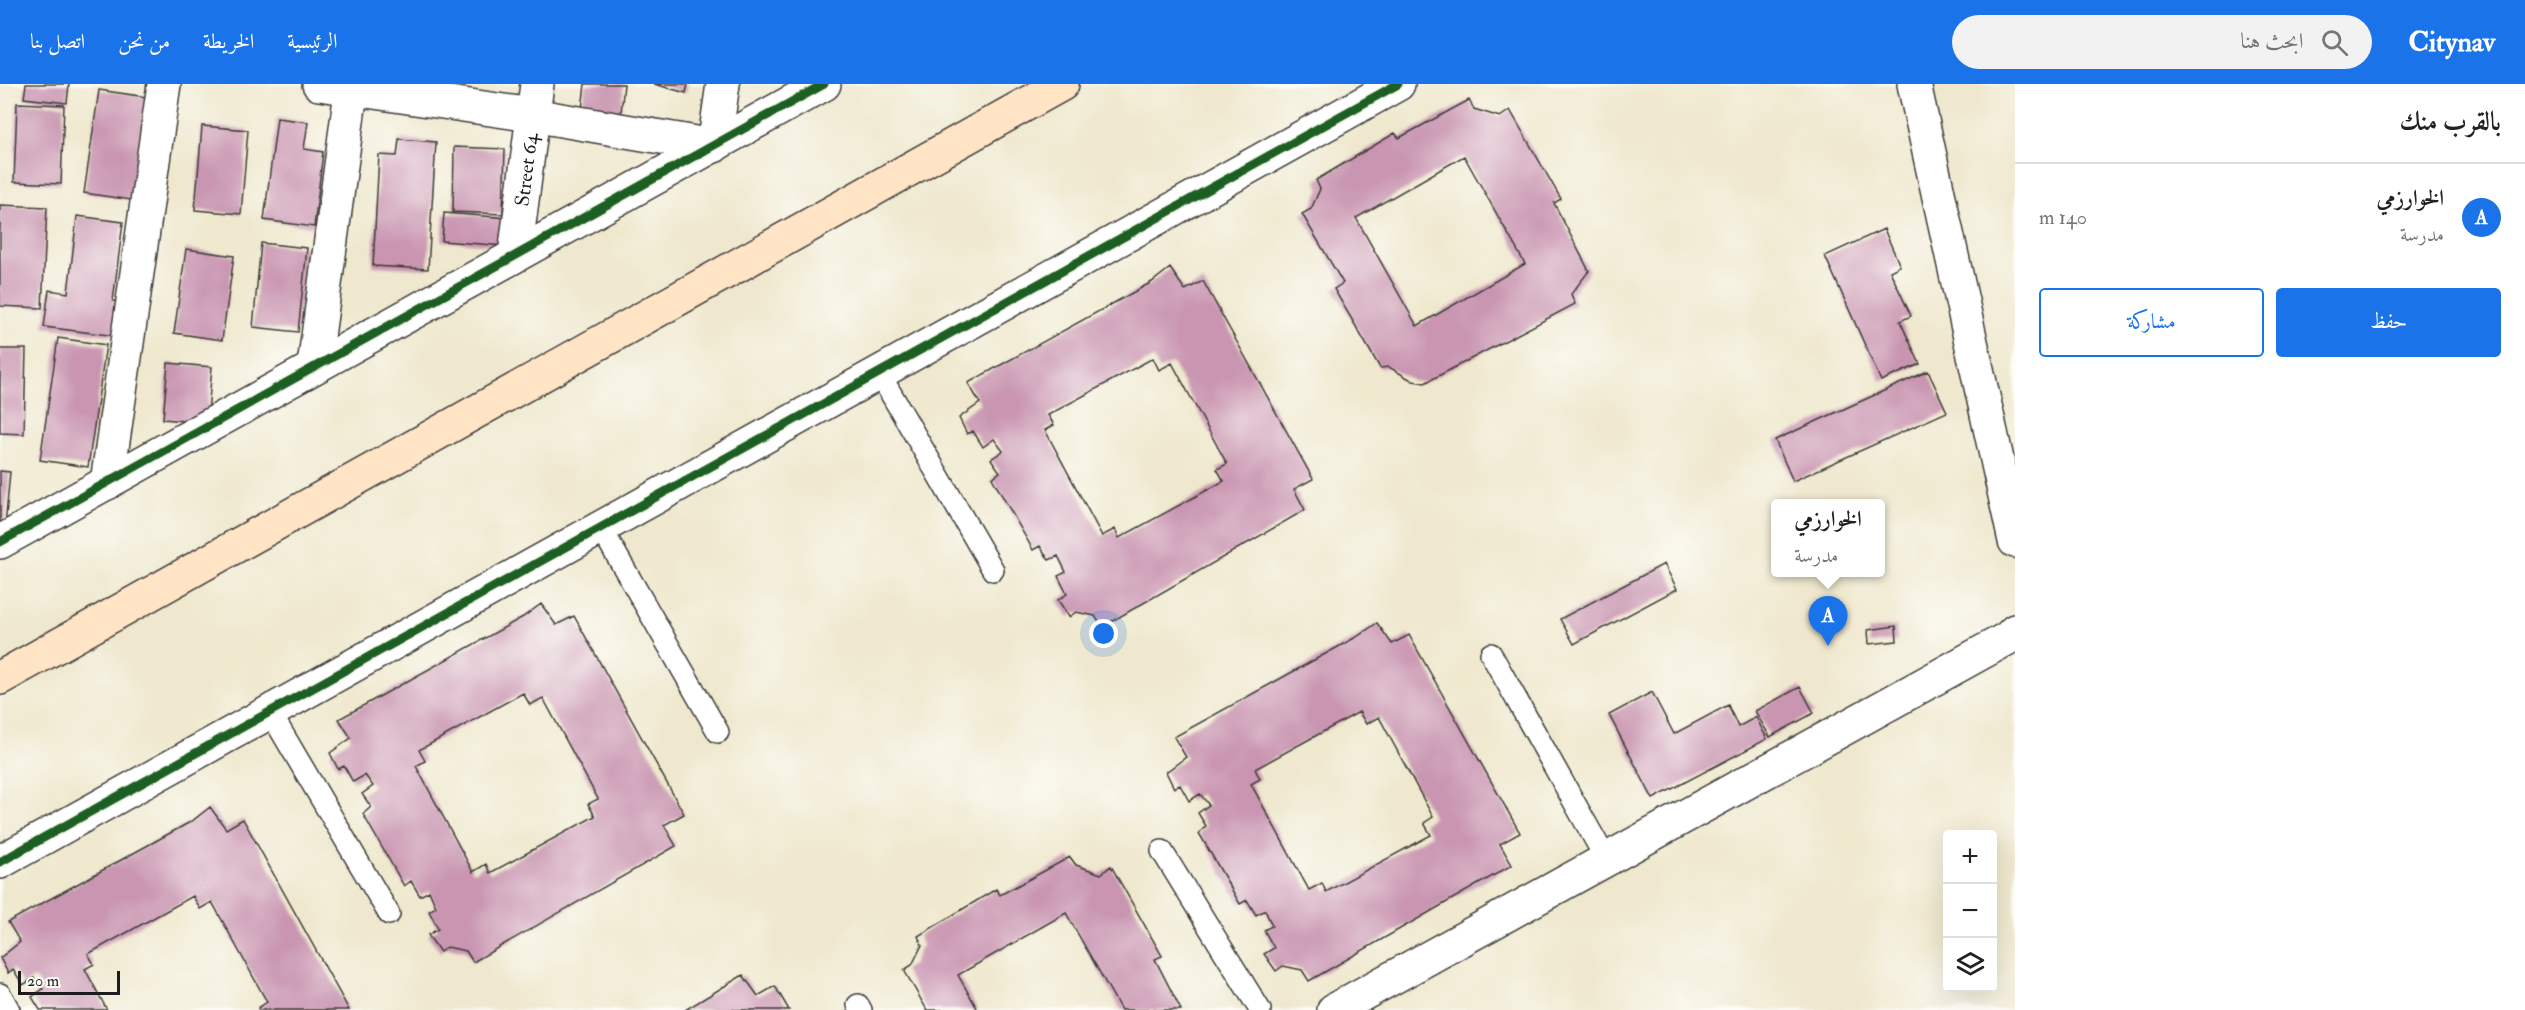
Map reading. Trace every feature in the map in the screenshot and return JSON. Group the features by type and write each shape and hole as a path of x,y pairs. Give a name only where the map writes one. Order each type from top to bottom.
{"main road":[{"path":"0,678 1062,84"}],"street":[{"path":"107,483 164,84"},
{"path":"319,84 535,99 714,146"},
{"path":"714,146 723,84"},
{"path":"0,542 824,84"},
{"path":"0,862 1398,84"},
{"path":"1914,84 2015,541"},
{"path":"314,366 352,87"},
{"name":"Street 64","path":"515,255 535,99"},
{"path":"1334,1010 1998,643 2015,631"}],"lane":[{"path":"879,373 993,570"},
{"path":"601,528 718,732"},
{"path":"1491,654 1606,859"},
{"path":"270,712 388,914"},
{"path":"1162,850 1260,1010"},
{"path":"0,994 9,1010"}],"building":[{"path":"26,84 69,84 67,103 24,98"},
{"path":"585,84 624,84 621,113 582,109"},
{"path":"654,84 688,84 686,93"},
{"path":"99,90 146,97 131,200 84,193"},
{"path":"1469,100 1474,109 1500,117 1510,110 1561,199 1554,203 1589,271 1571,294 1575,304 1425,383 1413,381 1389,367 1380,368 1334,289 1343,283 1302,214 1311,209 1320,189 1316,180 1395,133 1399,138","holes":["1464,156 1525,264 1417,326 1356,218"]},
{"path":"17,103 64,105 61,184 14,182"},
{"path":"277,118 308,122 304,149 323,152 314,227 264,220"},
{"path":"202,126 248,130 241,214 195,210"},
{"path":"399,139 436,142 428,269 373,266 379,155 397,156"},
{"path":"454,147 505,149 503,214 453,212"},
{"path":"0,205 47,207 42,308 0,306"},
{"path":"444,213 509,218 506,246 442,241"},
{"path":"77,216 123,222 113,301 129,303 125,337 44,327 49,290 68,293"},
{"path":"1884,229 1900,266 1890,271 1911,316 1900,321 1920,364 1881,381 1825,256"},
{"path":"261,243 307,248 298,332 253,327"},
{"path":"186,249 234,256 222,340 174,333"},
{"path":"1170,268 1185,290 1203,281 1313,479 1294,489 1305,510 1102,627 1095,616 1076,612 1069,617 1058,600 1067,594 1058,576 1066,572 1058,556 1049,560 1040,546 1033,550 992,478 1000,472 991,459 1003,451 994,439 983,447 973,431 967,434 959,418 980,403 968,383 1152,282","holes":["1153,358 1159,370 1172,363 1227,464 1217,469 1224,481 1119,538 1115,529 1102,536 1045,430 1054,425 1048,415"]},
{"path":"58,338 106,345 88,467 40,460"},
{"path":"0,349 26,349 24,434 0,433"},
{"path":"168,363 212,367 207,423 163,419"},
{"path":"1928,371 1947,412 1793,481 1775,440"},
{"path":"0,471 10,472 4,538 0,538"},
{"path":"1664,564 1677,589 1574,644 1560,619"},
{"path":"541,604 556,625 574,616 684,814 664,825 676,846 473,962 466,951 447,947 440,952 428,935 438,929 429,911 436,907 429,891 420,896 411,881 404,886 363,814 371,807 362,794 373,786 365,775 353,782 344,766 338,769 330,753 351,738 339,719 523,617","holes":["523,693 530,705 543,698 598,799 588,804 595,816 490,873 486,864 473,872 416,766 425,761 419,750"]},
{"path":"1377,623 1392,644 1409,635 1520,833 1500,844 1512,865 1309,981 1302,970 1283,966 1276,971 1264,954 1274,948 1264,930 1272,926 1265,910 1256,915 1247,900 1240,904 1199,833 1206,826 1198,813 1209,805 1200,794 1189,801 1180,785 1174,788 1166,772 1186,757 1174,737 1358,636","holes":["1359,712 1366,724 1379,717 1433,817 1424,823 1431,835 1326,892 1322,883 1309,890 1251,784 1260,779 1255,769"]},
{"path":"1896,626 1897,641 1869,644 1868,630"},
{"path":"1800,687 1814,713 1770,737 1755,711"},
{"path":"1652,692 1674,734 1728,705 1738,727 1756,717 1767,739 1653,799 1609,715"},
{"path":"210,807 226,829 243,819 349,1010 259,1010 258,1008 267,1002 212,902 200,909 193,896 88,954 94,964 85,969 107,1010 40,1010 32,997 43,989 34,978 23,985 13,969 8,973 0,958 20,942 8,922 192,821"},
{"path":"1070,857 1076,865 1101,874 1111,866 1162,956 1155,959 1181,1010 1121,1010 1066,913 958,975 978,1010 927,1010 904,970 912,965 922,945 918,936 996,889 1000,895"},
{"path":"743,975 758,996 775,986 789,1010 685,1010"}],"cycle path":[{"path":"0,542 824,84"},
{"path":"0,862 1398,84"}],"place":[{"name":"الخوارزمي","path":"1828,646"}]}
